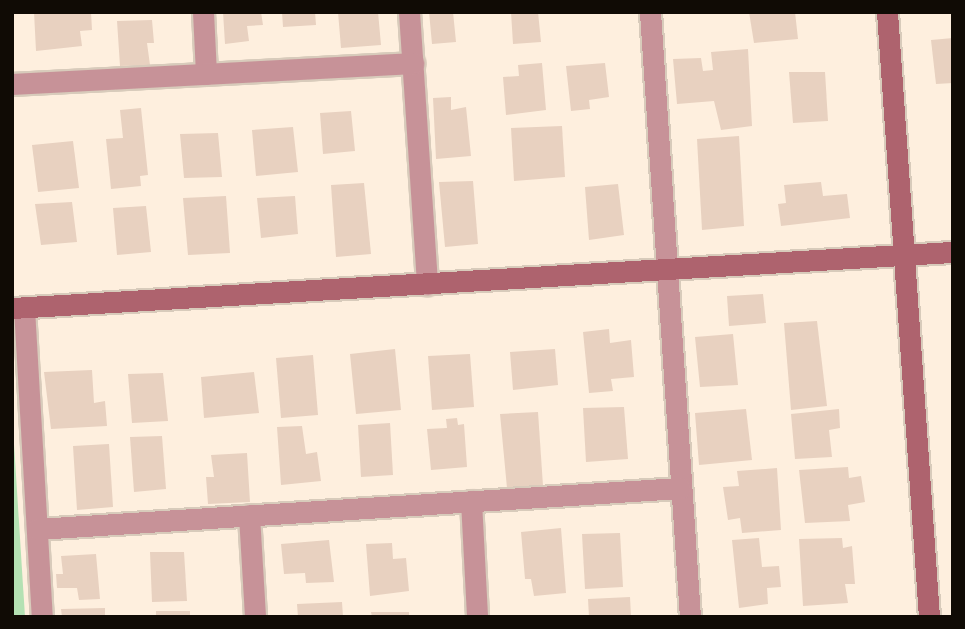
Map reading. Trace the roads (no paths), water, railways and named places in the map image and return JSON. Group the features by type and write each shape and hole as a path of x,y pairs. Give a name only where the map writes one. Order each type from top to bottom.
{"street":[{"path":"203,12 206,74"},
{"path":"409,12 428,284"},
{"path":"650,12 664,270 690,617"},
{"path":"887,12 929,617"},
{"path":"12,84 413,63"},
{"path":"42,617 18,308 953,253"},
{"path":"37,529 680,488"},
{"path":"471,501 477,617"},
{"path":"249,515 255,617"}]}
